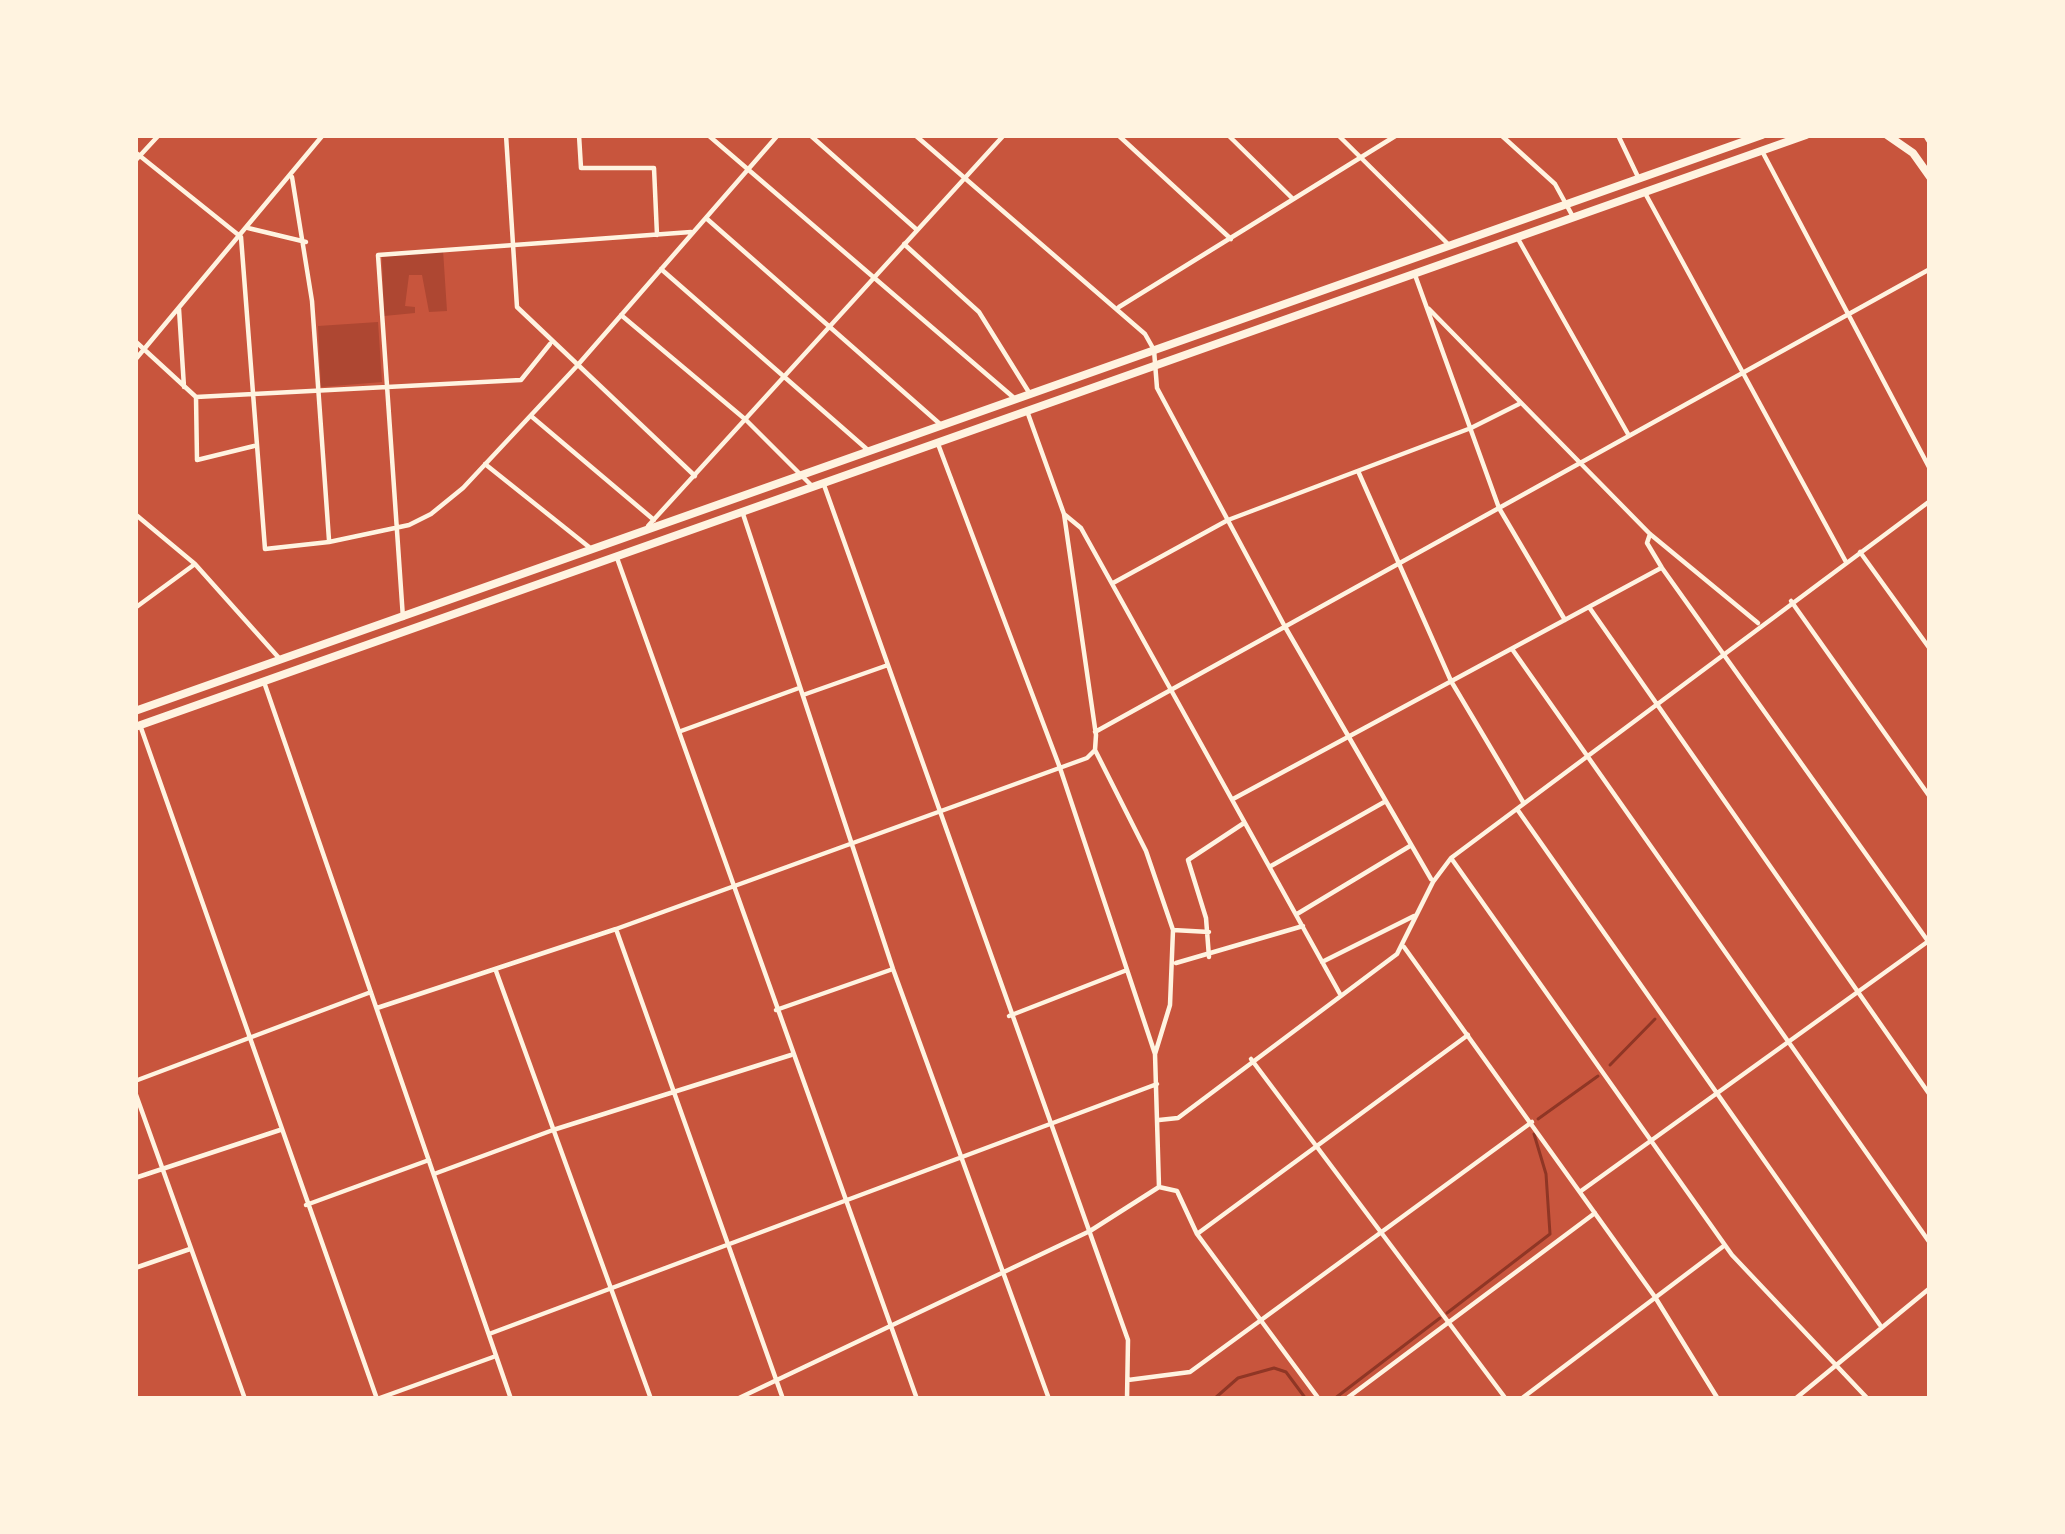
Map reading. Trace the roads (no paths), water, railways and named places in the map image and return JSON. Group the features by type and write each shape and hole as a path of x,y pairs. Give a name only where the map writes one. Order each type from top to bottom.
{"highway":[{"path":"135,711 1762,135"},
{"path":"138,726 1806,135"},
{"path":"1887,135 1912,153 1930,177"}],"street":[{"path":"159,135 136,156 241,237 265,549 329,542 431,514 576,368 778,135"},
{"path":"135,360 323,135"},
{"path":"506,135 518,308 550,344 694,476"},
{"path":"579,135 581,168 654,168 657,235"},
{"path":"707,135 1016,400"},
{"path":"810,135 916,229"},
{"path":"915,135 1119,307 1154,350 1157,388 1284,625 1433,882"},
{"path":"640,533 1004,135"},
{"path":"1118,135 1232,239"},
{"path":"1228,135 1293,199"},
{"path":"1338,135 1450,246"},
{"path":"1119,307 1397,135"},
{"path":"1501,135 1537,166 1573,217"},
{"path":"1618,135 1640,179"},
{"path":"1762,151 1930,469"},
{"path":"292,177 306,242 329,542"},
{"path":"1645,193 1846,562"},
{"path":"706,218 943,427"},
{"path":"248,228 306,242"},
{"path":"403,618 378,255 693,232"},
{"path":"1517,237 1628,434"},
{"path":"904,244 980,312 1030,394"},
{"path":"661,269 871,453"},
{"path":"1095,732 1577,460 1930,269"},
{"path":"1415,274 1499,508 1565,620"},
{"path":"179,309 184,389"},
{"path":"1429,309 1650,534 1760,625"},
{"path":"621,315 819,487 888,665 1128,1340 1127,1399"},
{"path":"135,341 196,397 521,380 550,344"},
{"path":"196,397 197,460 254,446"},
{"path":"1113,583 1228,520 1471,428 1519,404"},
{"path":"1027,411 1064,514 1095,750 1146,850 1173,930 1170,1005 1154,1054"},
{"path":"531,416 654,520"},
{"path":"938,443 1060,768 1154,1054 1159,1186"},
{"path":"485,464 592,549"},
{"path":"1358,471 1451,681 1523,802"},
{"path":"1159,1120 1178,1118 1251,1058 1404,947 1414,916 1451,858 1930,501"},
{"path":"135,514 195,563 280,660"},
{"path":"743,514 893,969 1049,1399"},
{"path":"1064,514 1082,528 1340,994"},
{"path":"1581,1190 1929,942 1662,568 1647,542 1650,534"},
{"path":"1860,551 1930,650"},
{"path":"617,558 917,1399"},
{"path":"135,608 195,563"},
{"path":"1233,799 1662,568"},
{"path":"1791,601 1930,797"},
{"path":"1589,607 1930,1095"},
{"path":"1919,634 1930,627"},
{"path":"1512,649 1930,1243"},
{"path":"679,732 888,665"},
{"path":"264,682 511,1399"},
{"path":"138,726 377,1399 496,1356"},
{"path":"377,1009 939,814 1087,758 1095,750"},
{"path":"1271,866 1386,802"},
{"path":"1516,808 1880,1325"},
{"path":"1209,957 1209,932 1188,860 1246,822"},
{"path":"1297,914 1410,847"},
{"path":"1451,858 1725,1245 1868,1399"},
{"path":"1322,962 1414,916"},
{"path":"1174,963 1209,957 1303,926"},
{"path":"616,929 783,1399"},
{"path":"1173,930 1209,932"},
{"path":"1404,947 1655,1297 1715,1395 1704,1399"},
{"path":"776,1010 893,969"},
{"path":"1009,1016 1127,970"},
{"path":"496,971 651,1399"},
{"path":"135,1081 371,992"},
{"path":"1196,1234 1468,1035"},
{"path":"434,1174 553,1130 791,1054"},
{"path":"1251,1058 1506,1399"},
{"path":"489,1334 1157,1084"},
{"path":"135,1092 245,1399"},
{"path":"1127,1380 1190,1372 1532,1122"},
{"path":"135,1178 280,1130"},
{"path":"306,1205 428,1160"},
{"path":"737,1399 777,1384 1002,1270 1090,1231 1159,1186 1177,1191 1196,1234 1319,1399"},
{"path":"1346,1399 1595,1213"},
{"path":"1521,1399 1725,1245"},
{"path":"135,1268 190,1249"},
{"path":"1795,1399 1930,1288"}],"waterway":[{"path":"1610,1065 1655,1019"},
{"path":"1538,1119 1598,1076"},
{"path":"1447,1313 1550,1234 1546,1174 1534,1134"},
{"path":"1334,1399 1440,1318"},
{"path":"1214,1399 1238,1378 1274,1368 1286,1372 1306,1399"}]}
